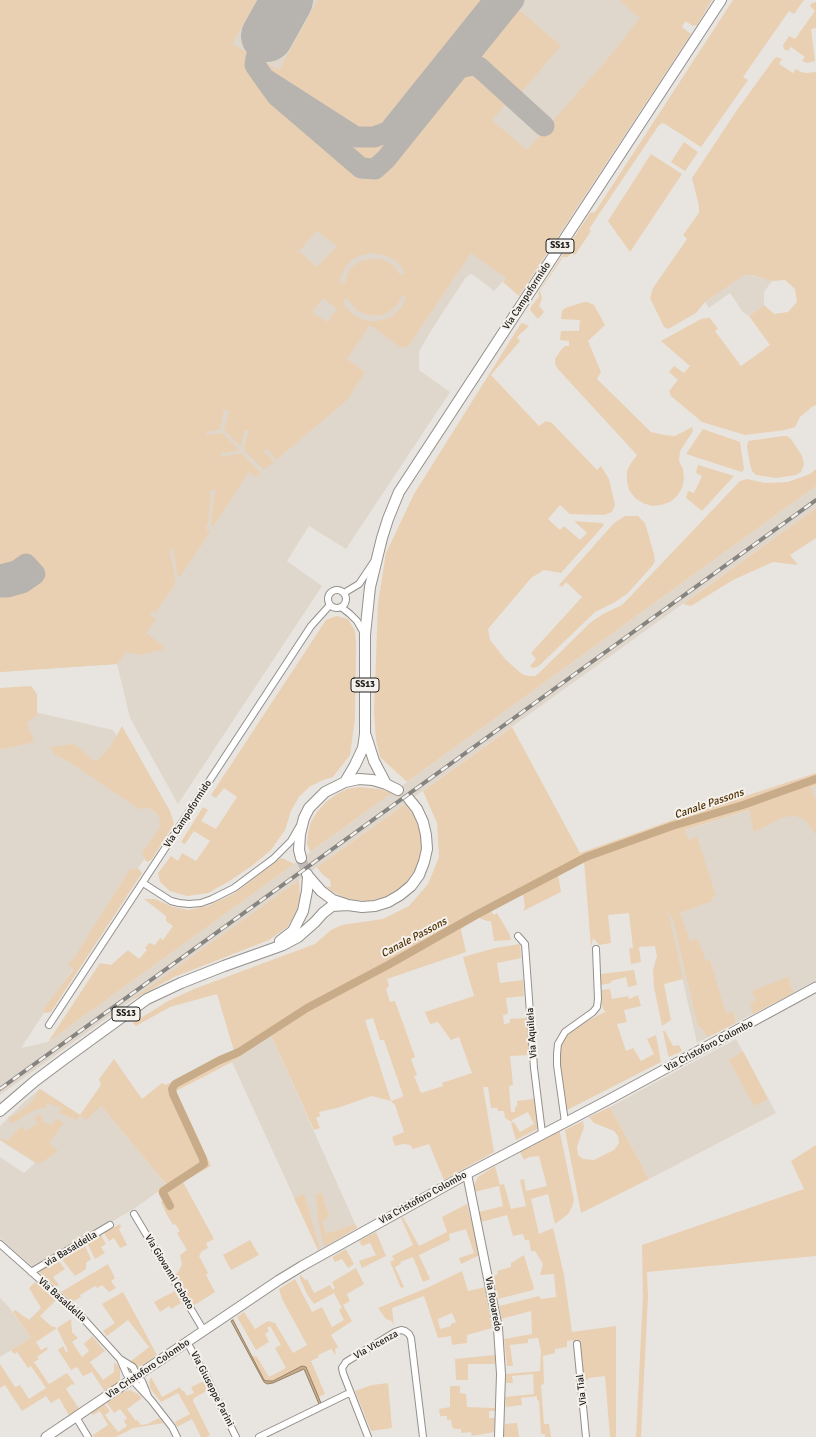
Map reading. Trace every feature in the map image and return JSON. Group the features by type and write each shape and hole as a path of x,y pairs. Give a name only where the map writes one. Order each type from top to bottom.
{"main road":[{"name":"Via Campoformido","path":"376,558 388,519 399,492 721,0"},
{"name":"SS13","path":"345,782 360,756 365,734 365,635 370,587 376,558"},
{"name":"SS13","path":"365,734 374,761 386,784"},
{"path":"301,858 299,850 300,834 304,818 309,808 325,792 334,786 358,779 373,780 398,790"},
{"name":"SS13","path":"271,949 293,931 298,923 306,900 308,875 321,891 334,900 348,905 362,907 375,906 388,902 400,895 410,886 419,875 427,849 423,822 418,810 409,799"},
{"name":"SS13","path":"0,1111 26,1088 63,1060 147,1000 181,983 283,945 298,937 332,906 348,905"},
{"name":"Via Cristoforo Colombo","path":"46,1437 285,1276 542,1133 816,988"}],"street":[{"path":"330,605 336,608 342,607 346,603 346,596 344,594 359,584 376,558"},
{"name":"Via Campoformido","path":"49,1025 311,626 330,605 328,598 331,592 338,590 344,594"},
{"path":"342,607 354,618 365,635"},
{"path":"143,883 171,901 189,904 212,900 234,888 274,859 291,841 304,818"},
{"name":"Via Aquileia","path":"518,936 525,944 534,1068 542,1133"},
{"path":"565,1122 557,1065 558,1044 565,1032 593,1012 597,1007 596,949"},
{"name":"Via Rovaredo","path":"467,1174 498,1328 501,1374 499,1437"},
{"name":"Via Giovanni Caboto","path":"134,1214 204,1331"},
{"name":"via Basaldella","path":"31,1272 110,1225"},
{"name":"Via Basaldella","path":"0,1244 82,1317 120,1359 128,1375 142,1381 148,1396 172,1427 177,1437"},
{"name":"Via Vicenza","path":"368,1437 343,1373 343,1365 395,1332 405,1331 411,1338 423,1437"},
{"name":"Via Giuseppe Parini","path":"187,1342 208,1380 236,1437"},
{"name":"Via Tial","path":"577,1344 586,1437"},
{"path":"259,1437 347,1394 351,1394"},
{"path":"76,1417 88,1437"}],"shaded area":[{"path":"0,0 699,0 682,27 506,278 494,291 471,274 466,277 434,326 419,351 419,370 450,392 346,549 309,526 287,561 322,586 178,804 130,718 117,664 0,672"},
{"path":"0,0 257,0 232,44 279,70 318,0 509,0 379,158 369,164 359,161 281,94 274,98 360,174 379,174 462,70 469,66 473,67 510,99 492,120 527,150 610,56 640,18 619,0 712,0 697,25 693,26 685,21 683,24 682,27 691,34 519,296 503,282 506,278 471,253 409,345 404,348 400,347 370,325 347,359 365,372 347,400 276,460 268,449 264,450 264,453 267,454 274,462 264,470 244,450 249,432 248,430 244,431 241,447 224,430 229,412 226,409 224,410 220,430 207,432 206,435 222,433 239,450 225,453 222,452 221,456 225,458 226,456 241,453 261,473 256,477 249,472 213,527 211,525 214,497 216,492 211,490 209,493 211,496 208,525 206,527 206,529 210,532 180,577 178,576 173,549 169,549 175,576 174,581 176,583 156,612 152,612 150,614 153,618 157,617 146,633 165,647 161,650 140,655 126,652 117,664 0,672 0,587 22,584 35,573 26,564 16,571 0,575","holes":["317,231 337,246 317,267 299,251","372,253 384,255 401,265 405,274 400,275 394,266 388,262 381,259 370,259 361,261 353,266 348,272 345,283 340,284 340,278 346,267 353,259","402,295 406,296 401,308 391,317 378,321 366,321 353,315 345,306 343,300 348,299 357,311 369,315 380,316 390,311 398,304","323,298 337,309 327,322 312,312"]},
{"path":"733,0 804,0 794,14 789,11 743,77 748,80 701,147 665,124 663,123 659,125 589,229 591,231 575,255 571,253 568,257 563,257 540,291 542,299 539,306 544,312 538,319 530,310 539,296 538,293 590,213 595,212"},
{"path":"816,2 816,28 811,29 815,61 807,63 802,61 805,57 791,47 788,51 784,49 783,45 789,36 795,39 815,11 810,6 812,3"},
{"path":"518,9 561,46 517,97 475,61 474,56 481,45 512,10"},
{"path":"777,57 782,59 779,64 793,73 796,69 806,73 816,72 816,405 800,417 795,427 785,430 745,435 702,422 671,396 669,391 678,380 669,372 674,366 684,373 690,366 661,341 701,319 710,318 718,329 715,331 741,366 770,345 749,316 764,305 774,314 788,312 797,302 795,289 785,280 772,281 752,275 744,275 705,302 696,313 668,329 664,327 650,298 653,288 687,239 683,235 699,213 699,206 692,178 737,110"},
{"path":"684,142 698,152 685,171 671,162"},
{"path":"651,154 682,174 630,252 608,221"},
{"path":"747,274 772,281 764,292 764,305 749,316 743,312 730,293 709,308 705,302 741,276"},
{"path":"584,302 594,305 605,325 588,341 601,372 597,379 651,432 675,436 692,427 693,431 680,451 679,461 683,469 684,479 682,488 677,496 670,502 652,506 635,498 629,490 627,471 637,455 557,368 555,359 565,346 569,346 569,341 560,340 561,331 579,331 580,320 561,319 562,311 565,308"},
{"path":"522,323 529,326 517,337 520,341 491,375 539,426 546,421 552,423 597,470 601,466 609,479 615,505 612,512 604,515 570,514 560,505 548,519 560,530 564,526 580,540 587,533 574,521 602,523 604,525 561,573 544,570 531,578 488,629 490,640 506,660 522,674 535,676 590,623 603,614 622,605 740,481 747,479 765,483 788,482 810,474 816,469 816,486 407,782 380,757 376,740 374,712 378,603 386,553 414,494"},
{"path":"703,429 740,442 744,469 742,472 686,454"},
{"path":"787,436 791,439 802,456 804,464 801,472 796,475 776,478 756,475 752,471 750,464 747,447 748,441"},
{"path":"698,465 734,476 702,511 686,498 688,491 694,493 702,476 696,473"},
{"path":"816,486 816,508 0,1095 0,716 22,709 113,730 171,818 21,1048 48,1042"},
{"path":"816,508 816,538 790,555 798,565 773,562 733,580 691,606 683,604"},
{"path":"625,516 638,516 645,523 654,554 655,561 653,565 628,593 615,602 595,612 539,666 533,668 530,666 536,659 531,653 582,597 566,582 562,587 559,585 614,523"},
{"path":"336,616 348,619 355,631 355,719 350,755 333,777 309,787 299,797 291,811 285,830 271,850 253,865 228,882 208,893 187,896 170,891 160,882 158,873 171,856 178,861 182,853 196,861 210,841 194,831 185,844 181,842 203,807 208,810 201,821 216,829 237,797 224,788 216,798 211,795 326,620"},
{"path":"31,686 37,694 37,715 27,723 34,742 5,749 0,748 0,688"},
{"path":"122,726 170,811 174,824 152,859 148,862 145,860 142,853 159,829 160,823 159,817 154,810 148,808 139,809 68,761 54,754 50,747 74,744 96,762 111,746"},
{"path":"512,727 580,853 681,817 816,773 816,786 811,787 816,801 816,835 805,820 795,816 784,817 754,832 749,810 685,830 688,840 697,837 716,896 711,898 712,901 680,913 690,941 698,939 706,961 710,960 726,1014 733,1011 736,1023 708,1037 700,1026 698,1027 673,919 668,911 683,979 664,984 671,1020 662,1026 654,987 653,970 657,956 655,946 639,947 641,962 631,964 629,948 633,948 629,913 608,915 611,943 599,945 593,938 591,947 584,861 558,875 561,892 523,911 525,907 523,894 491,911 494,915 497,913 510,935 511,940 494,941 491,921 479,918 461,930 466,952 387,979 389,986 386,989 390,1002 395,1001 415,1057 411,1059 417,1075 414,1076 421,1093 443,1086 442,1083 472,1073 459,1037 451,1040 438,1022 430,1024 425,1012 474,996 463,957 495,948 520,944 521,958 497,963 500,983 523,980 524,996 506,998 508,1014 503,1015 504,1024 510,1023 510,1019 526,1018 530,1055 510,1056 513,1085 509,1086 511,1112 515,1112 517,1101 534,1099 539,1128 516,1140 511,1123 514,1122 520,1132 534,1124 528,1112 512,1120 512,1122 505,1118 504,1111 498,1111 497,1108 491,1108 488,1087 483,1087 494,1152 444,1180 429,1144 413,1149 410,1145 403,1144 395,1146 392,1137 404,1132 395,1105 391,1101 372,1096 337,1108 319,1112 320,1116 316,1118 320,1128 314,1130 271,1035 232,1062 176,1091 211,1166 183,1182 214,1239 206,1243 208,1248 202,1251 199,1256 208,1273 206,1275 215,1292 193,1306 175,1275 179,1271 182,1264 180,1255 187,1250 177,1233 180,1231 175,1224 173,1225 166,1213 161,1202 163,1200 157,1191 167,1185 101,1106 86,1120 80,1115 101,1085 99,1079 114,1059 142,1099 162,1083 166,1085 234,1051 217,994 170,1007 136,1026 133,1023 168,1001 194,989 315,944 331,930 342,925 383,919 409,906 428,884 439,857 437,823 423,791","holes":["373,1018 380,1040 384,1040 403,1095 402,1097 391,1101 365,1020"]},
{"path":"816,786 816,981 697,1043 651,841 750,810"},
{"path":"359,787 379,789 392,793 310,852 307,843 308,833 311,822 317,812 335,795 347,789"},
{"path":"405,804 415,817 421,834 422,851 419,864 413,875 404,886 387,897 368,901 347,899 325,886 331,887 330,880 322,874 317,867"},
{"path":"282,858 294,864 48,1042 100,963 111,965 128,950 139,959 147,950 145,948 149,943 155,945 160,938 163,940 173,926 166,921 166,916 144,899 155,899 173,907 188,910 208,906 235,893"},
{"path":"130,869 139,869 142,873 51,1012 45,1013 43,1010 73,970 68,964 74,958"},
{"path":"299,880 300,897 296,913 287,927 269,940 174,977 127,1003"},
{"path":"634,970 637,985 628,987 626,977 601,985 601,974"},
{"path":"788,977 793,993 753,1014 750,1004 756,1000 752,991"},
{"path":"610,989 612,999 628,996 629,999 638,995 641,1006 624,1010 627,1022 617,1024 626,1051 633,1048 641,1061 654,1054 647,1039 656,1035 661,1062 567,1110 565,1109 560,1066 559,1055 561,1046 568,1034 581,1024 605,1012 602,1006 602,990"},
{"path":"663,1031 665,1031 673,1046 679,1045 682,1051 669,1057"},
{"path":"271,1035 357,1228 318,1250 232,1062"},
{"path":"736,1039 776,1113 649,1179 610,1107"},
{"path":"743,1051 768,1099 754,1106 729,1060"},
{"path":"40,1089 80,1115 101,1106 167,1185 135,1208 34,1268 0,1238 0,1157 24,1173 35,1163 0,1140 0,1126 24,1102"},
{"path":"40,1089 80,1115 77,1120 59,1113 61,1108 47,1103 46,1108 34,1110 11,1124 8,1117 25,1108"},
{"path":"610,1107 649,1179 581,1213 565,1130 583,1121 584,1127 577,1147 578,1155 583,1159 594,1160 614,1150 619,1143 618,1136 614,1131 594,1123 589,1117"},
{"path":"39,1115 43,1115 41,1121 52,1125 56,1119 64,1123 49,1143 58,1151 39,1164 0,1140 0,1138 7,1141 22,1126 26,1131 38,1123 34,1118"},
{"path":"559,1131 574,1200 572,1207 568,1214 555,1224 548,1194 531,1199 539,1234 553,1228 564,1275 572,1332 616,1326 616,1437 610,1437 605,1376 577,1381 573,1340 567,1341 567,1347 555,1349 555,1353 543,1356 544,1384 541,1385 544,1424 549,1424 551,1437 545,1437 545,1434 541,1434 539,1401 537,1400 537,1396 521,1398 522,1405 506,1407 505,1397 534,1394 533,1374 512,1376 513,1383 506,1383 506,1374 540,1371 541,1351 538,1338 528,1339 528,1343 510,1345 513,1366 507,1366 504,1339 532,1334 531,1311 501,1319 499,1306 539,1296 541,1299 556,1297 554,1274 540,1275 543,1264 535,1251 531,1251 529,1240 525,1240 523,1234 513,1236 507,1215 481,1222 479,1212 503,1206 499,1186 474,1192 473,1187 478,1177 495,1166 500,1185 504,1184 511,1209 526,1206 520,1180 524,1179 526,1191 547,1186 539,1156 529,1157 524,1160 520,1152"},
{"path":"816,1145 816,1256 647,1272 648,1296 641,1437 636,1437 643,1296 642,1245 804,1189 791,1161"},
{"path":"321,1192 329,1216 322,1221 326,1234 355,1224 357,1228 324,1247 318,1219 316,1195"},
{"path":"304,1194 320,1249 318,1250 294,1198"},
{"path":"467,1204 480,1255 461,1264 459,1258 474,1253 466,1229 449,1234 450,1240 419,1255 430,1279 423,1282 413,1257 400,1262 401,1264 395,1267 404,1287 401,1288 390,1262 394,1260 392,1256 413,1245 401,1218 403,1217 419,1246 447,1232 442,1217"},
{"path":"120,1224 121,1227 119,1229 127,1245 120,1248 114,1238 109,1241 104,1233"},
{"path":"376,1232 386,1256 362,1268 359,1261 376,1255 370,1243 362,1246 359,1241"},
{"path":"101,1235 106,1244 101,1247 105,1253 95,1259 87,1243"},
{"path":"250,1240 259,1255 231,1270 223,1255"},
{"path":"84,1244 91,1259 86,1263 86,1269 75,1276 61,1258"},
{"path":"346,1249 354,1264 348,1268 342,1259 335,1262 332,1257"},
{"path":"524,1255 534,1288 533,1290 498,1299 493,1276 498,1274 497,1271 511,1267 511,1263"},
{"path":"58,1260 65,1269 53,1277 59,1285 56,1287 38,1271"},
{"path":"108,1264 115,1278 111,1281 116,1288 109,1292 102,1285 97,1288 95,1286 72,1302 61,1292"},
{"path":"356,1268 364,1284 347,1294 350,1301 343,1305 352,1321 331,1335 338,1347 335,1349 336,1355 331,1349 318,1355 319,1357 311,1361 325,1394 318,1397 307,1368 304,1366 273,1381 264,1380 251,1355 257,1357 269,1377 286,1368 275,1348 281,1345 270,1326 267,1328 269,1331 265,1334 269,1342 256,1350 237,1317 244,1312 255,1329 268,1321 275,1323 293,1353 307,1345 282,1299 279,1289 295,1279 312,1312 322,1307 332,1327 344,1320 339,1310 342,1308 334,1293 314,1304 307,1294 300,1279 300,1275 305,1280 307,1279 314,1293 330,1285 333,1290 335,1288 332,1282"},
{"path":"462,1271 468,1291 485,1287 492,1328 467,1335 467,1343 452,1345 451,1336 438,1338 424,1296 392,1308 394,1327 392,1321 386,1319 378,1308 429,1287","holes":["452,1313 456,1322 451,1324 451,1326 440,1329 438,1319"]},
{"path":"35,1282 56,1300 40,1316 51,1326 57,1328 36,1342 41,1350 47,1347 48,1349 37,1357 39,1359 34,1362 49,1384 67,1373 75,1384 72,1384 66,1389 80,1410 70,1417 59,1398 51,1403 46,1396 22,1411 5,1385 0,1388 0,1364 15,1387 20,1385 29,1399 46,1388 31,1366 28,1368 17,1352 14,1354 11,1350 31,1338 13,1312 15,1310 29,1320 41,1308 29,1288"},
{"path":"175,1291 181,1303 171,1309 169,1306 160,1312 154,1302"},
{"path":"123,1292 157,1355 139,1368 130,1362 149,1347 128,1320 107,1336 103,1331 115,1323 102,1304"},
{"path":"0,1298 9,1307 31,1338 0,1357"},
{"path":"71,1319 72,1332 78,1338 72,1342 82,1357 89,1351 84,1344 92,1336 105,1351 90,1362 103,1380 114,1372 114,1362 120,1368 120,1382 105,1392 92,1372 83,1376 77,1367 71,1370 58,1350 63,1346 66,1352 68,1351 57,1328"},
{"path":"233,1320 264,1380 273,1381 302,1366 306,1367 321,1403 319,1404 304,1369 273,1383 267,1384 264,1382 231,1321"},
{"path":"495,1355 495,1364 468,1364 468,1380 456,1380 455,1359"},
{"path":"151,1377 162,1397 180,1387 187,1396 194,1393 191,1387 204,1381 208,1390 194,1398 193,1401 210,1435 207,1437 201,1437 192,1419 177,1427 175,1422 190,1414 178,1393 161,1402 150,1388 149,1382"},
{"path":"388,1383 392,1428 371,1431 355,1391 372,1385"},
{"path":"450,1386 460,1386 460,1393 466,1394 467,1407 495,1408 495,1411 489,1411 489,1418 495,1418 494,1432 472,1436 471,1432 461,1433 461,1429 455,1429 452,1427 451,1420 447,1420 447,1416 440,1416 439,1409 450,1407"},
{"path":"130,1390 142,1398 127,1409 136,1421 137,1420 141,1425 147,1424 159,1418 164,1423 133,1428 116,1437 94,1437 93,1435 108,1425 100,1411 93,1415 91,1413 104,1403 110,1411 105,1415 118,1432 127,1426 124,1421 127,1418 120,1409 114,1413 106,1402 122,1392"},
{"path":"517,1423 519,1437 503,1437 505,1424"}],"waterway":[{"name":"Canale Passons","path":"170,1206 163,1191 204,1164 173,1094 172,1089 175,1084 220,1060 239,1052 307,1008 388,965 476,915 586,857 672,826 743,805 816,779"}],"taxiway":[{"path":"267,36 256,58 255,65 264,78 356,137 374,137 388,132 494,0"},
{"path":"264,78 277,96 361,168 375,169 386,159 514,0"},
{"path":"459,68 473,65 479,67 544,126"},
{"path":"0,575 16,571 26,564 35,574 22,583 8,587 0,587"}],"runway":[{"path":"267,36 287,0"}],"tunnel":[{"path":"301,858 307,874"}],"railway":[{"path":"0,1089 816,500"}]}
